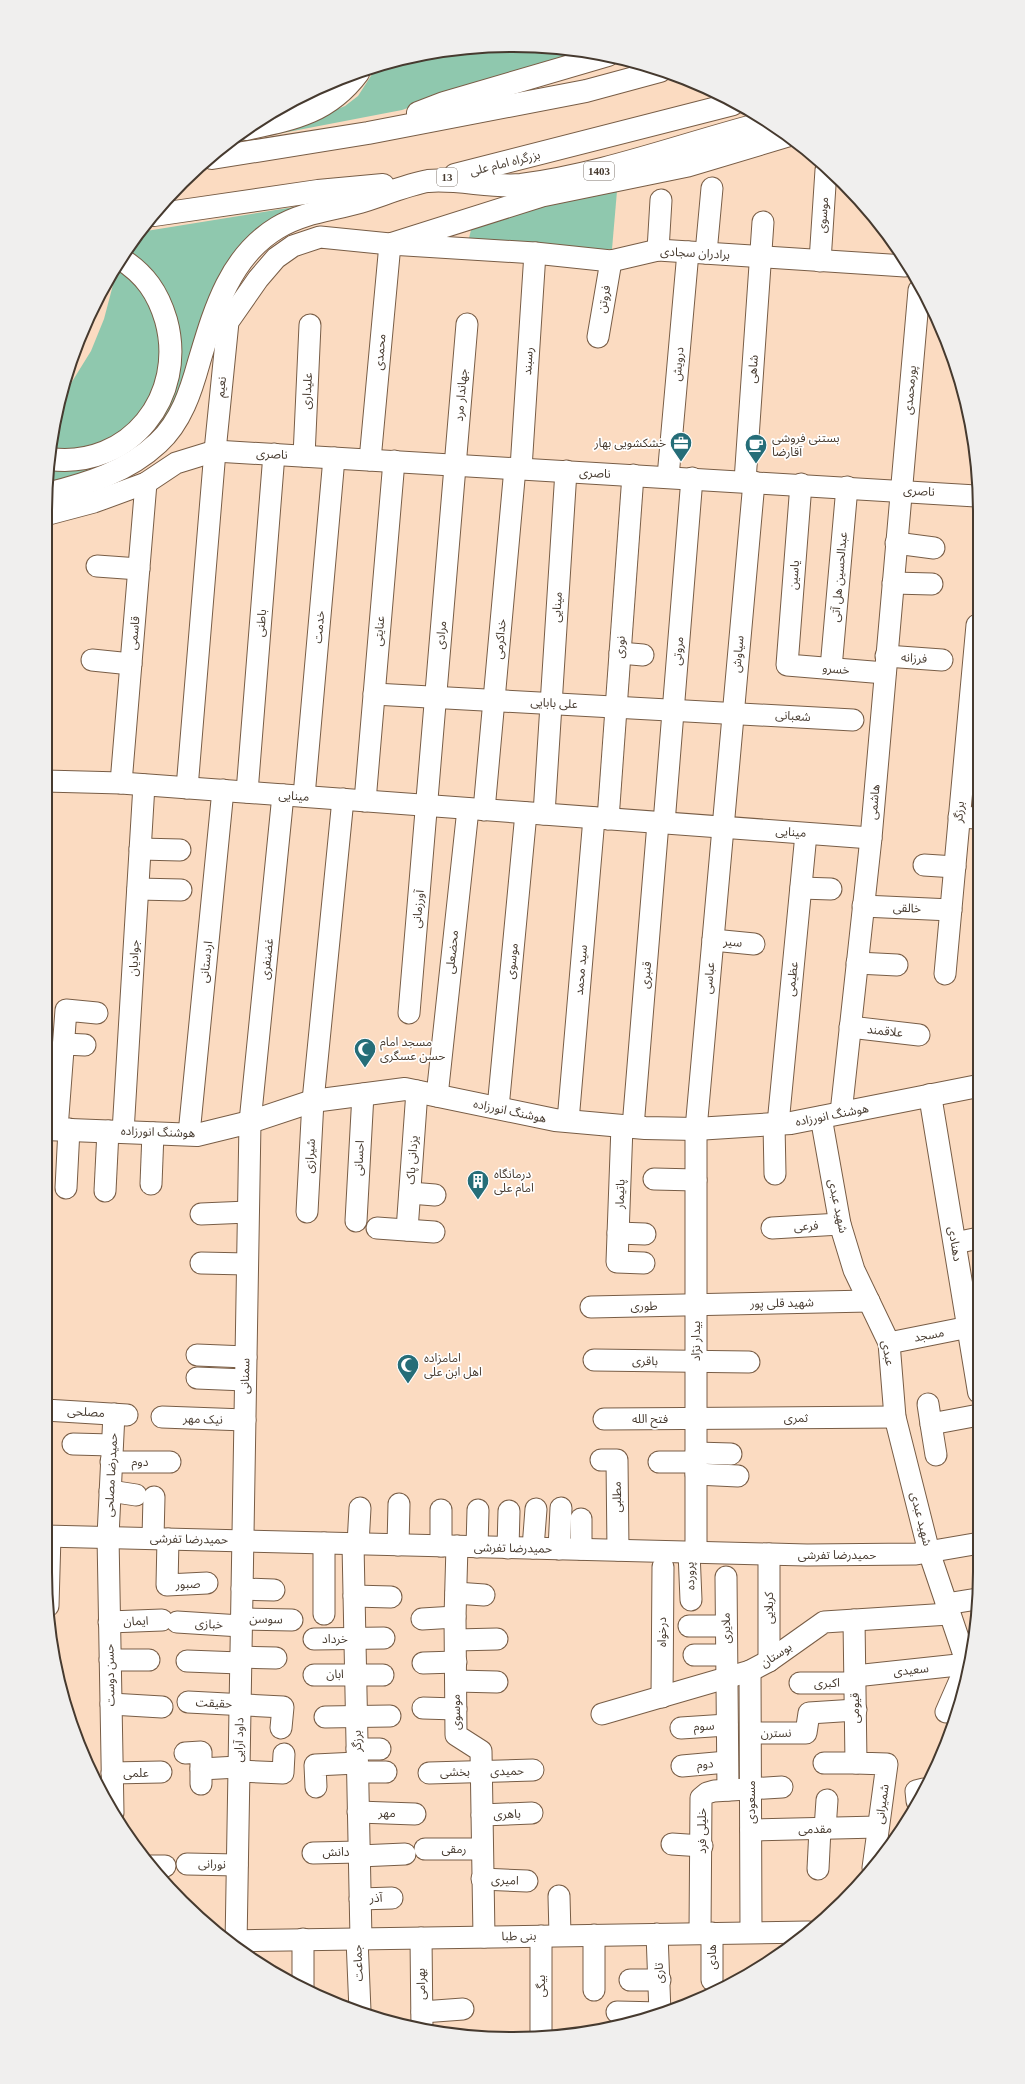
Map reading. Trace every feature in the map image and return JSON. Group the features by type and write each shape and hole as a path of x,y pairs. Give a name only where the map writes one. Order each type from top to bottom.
{"main road":[{"path":"368,132 444,103 593,59"},
{"path":"220,157 368,132 586,91 651,73"},
{"path":"265,125 284,121 319,108 332,101 347,88 352,81"},
{"name":"بزرگراه امام علی","path":"162,214 318,191 428,181 521,159 727,105"},
{"name":"1403","path":"428,181 518,185 603,170 759,124"},
{"path":"53,492 92,481 119,470 138,460 159,442 169,430 185,404 193,386 206,340 225,287 238,262 251,248 276,228 299,217 319,210 357,203 428,181"},
{"path":"55,460 85,459 116,448 137,432 154,412 163,394 170,372 170,346 164,313 155,292 144,277 133,266 127,262"},
{"name":"هوشنگ انورزاده","path":"57,1129 197,1135 250,1122 313,1101 405,1089 555,1120 628,1126 696,1129 776,1124 831,1115 973,1087"},
{"name":"دهنادی","path":"930,1095 955,1243 973,1322"}],"street":[{"path":"390,244 542,196 688,166 780,138"},
{"name":"موسوی","path":"820,261 826,175"},
{"name":"درویش","path":"668,477 697,253 712,188"},
{"path":"658,250 662,200"},
{"name":"شاهی","path":"749,481 763,222"},
{"name":"برادران سجادی","path":"228,322 258,279 276,258 293,246 320,237 390,244 535,253 611,261 658,250 901,266"},
{"name":"محمدی","path":"370,460 390,244"},
{"name":"رسبند","path":"518,468 535,253"},
{"name":"فروتن","path":"598,337 611,261"},
{"name":"پورمحمدی","path":"901,490 919,296"},
{"name":"نعیم","path":"214,451 228,322"},
{"name":"جهاندار مرد","path":"455,465 467,324"},
{"name":"علیداری","path":"304,456 310,325"},
{"path":"52,513 94,502 146,483 176,463 214,451 187,788"},
{"name":"ناصری","path":"214,451 801,484 972,496"},
{"name":"باطنی","path":"247,792 274,454"},
{"name":"خدمت","path":"304,796 334,458"},
{"name":"عنایتی","path":"365,801 394,461"},
{"name":"مرادی","path":"427,805 455,465"},
{"name":"خداکرمی","path":"476,809 494,700 518,468"},
{"name":"مینایی","path":"535,813 551,703 566,471"},
{"name":"نوری","path":"601,818 616,706 633,475"},
{"name":"مروتی","path":"661,823 673,709 692,478"},
{"name":"سیاوش","path":"723,827 733,712 749,481"},
{"name":"قاسمی","path":"121,783 146,483"},
{"name":"یاسین","path":"787,665 801,484"},
{"name":"عبدالحسین هل آتی","path":"831,668 847,487"},
{"name":"هاشمی","path":"831,1115 850,1027 871,838 901,490"},
{"path":"896,543 934,548"},
{"path":"97,566 139,569"},
{"path":"893,583 932,584"},
{"path":"620,653 643,655"},
{"path":"92,660 131,664"},
{"name":"فرزانه","path":"886,664 942,660"},
{"name":"خسرو","path":"787,665 831,668 886,664"},
{"name":"علی بابایی","path":"374,694 733,712"},
{"name":"برزگر","path":"945,974 955,867 968,817 973,710"},
{"name":"شعبانی","path":"733,712 853,720"},
{"name":"مینایی","path":"52,781 121,783 223,790 871,838"},
{"name":"جوادیان","path":"105,1191 116,1131 138,889 144,785"},
{"name":"اردستانی","path":"189,1134 223,790"},
{"name":"غضنفری","path":"250,1122 283,795"},
{"path":"313,1101 343,799"},
{"name":"آورزمانی","path":"409,1014 427,805"},
{"name":"محضعلی","path":"427,1093 476,809"},
{"name":"موسوی","path":"498,1108 535,813"},
{"name":"سید محمد","path":"568,1121 601,818"},
{"name":"قنبری","path":"628,1126 661,823"},
{"name":"عباسی","path":"696,1129 723,827"},
{"name":"عظیمی","path":"776,1174 776,1124 806,834"},
{"path":"140,849 180,850"},
{"path":"924,865 955,867"},
{"path":"801,888 831,889"},
{"path":"138,889 181,890"},
{"name":"خالقی","path":"863,906 951,910"},
{"name":"سیر","path":"713,940 754,944"},
{"path":"857,963 897,965"},
{"path":"66,1188 57,1129 66,1010 97,1013"},
{"name":"علاقمند","path":"850,1027 919,1034"},
{"path":"64,1044 85,1045"},
{"name":"یزدانی پاک","path":"407,1230 410,1193 427,1093"},
{"name":"احسانی","path":"356,1221 363,1094"},
{"name":"شیرازی","path":"307,1212 313,1101"},
{"name":"شهید عبدی","path":"831,1115 840,1224 854,1270 867,1297"},
{"name":"سمنانی","path":"242,1540 250,1122"},
{"name":"پاتیمار","path":"628,1126 618,1233 617,1262 644,1263"},
{"name":"بیدار نژاد","path":"692,1552 696,1463 696,1129"},
{"path":"151,1184 153,1133"},
{"path":"654,1179 696,1180"},
{"path":"410,1193 435,1195"},
{"path":"200,1214 248,1212"},
{"name":"فرعی","path":"772,1228 840,1224"},
{"path":"377,1228 434,1232"},
{"path":"618,1233 645,1234"},
{"path":"955,1243 973,1239"},
{"path":"201,1263 247,1264"},
{"name":"شهید قلی پور","path":"696,1305 867,1297"},
{"name":"عبدی","path":"867,1297 888,1343 895,1417"},
{"name":"طوری","path":"592,1308 696,1305"},
{"name":"مسجد","path":"888,1343 973,1326"},
{"path":"197,1355 246,1357"},
{"name":"باقری","path":"594,1360 749,1362"},
{"path":"197,1378 245,1380"},
{"name":"مصلحی","path":"52,1410 121,1414"},
{"name":"حمیدرضا مصلحی","path":"108,1536 112,1454 121,1414"},
{"path":"936,1455 929,1414 973,1415"},
{"name":"نیک مهر","path":"162,1417 244,1420"},
{"name":"شهید عبدی","path":"895,1417 929,1552"},
{"name":"ثمری","path":"696,1419 895,1417"},
{"name":"فتح الله","path":"604,1419 696,1419"},
{"name":"دوم","path":"73,1444 112,1454 170,1462"},
{"path":"696,1463 731,1454"},
{"name":"مطلبی","path":"601,1460 617,1460 618,1550"},
{"path":"659,1462 696,1463 738,1476"},
{"path":"110,1491 145,1496 160,1539"},
{"path":"398,1545 399,1504"},
{"name":"برزگر","path":"359,1939 360,1899 358,1761 354,1596 356,1544 360,1508"},
{"path":"559,1549 561,1508"},
{"path":"533,1548 536,1509"},
{"path":"441,1510 459,1546"},
{"path":"459,1546 478,1510"},
{"path":"508,1548 509,1511"},
{"path":"581,1519 581,1549"},
{"name":"حمیدرضا تفرشی","path":"52,1536 108,1536 160,1539 769,1554 916,1554 973,1544"},
{"name":"حسن دوست","path":"108,1536 111,1704 107,1777 110,1795"},
{"name":"صبور","path":"160,1539 167,1585 207,1583"},
{"name":"داود آرایی","path":"233,1938 237,1865 242,1540"},
{"path":"324,1543 324,1614"},
{"name":"موسوی","path":"459,1546 455,1617 456,1735 480,1751 484,1937"},
{"name":"پرورده","path":"691,1600 692,1552"},
{"path":"929,1552 965,1657"},
{"name":"کربلایی","path":"769,1554 769,1661"},
{"name":"درخواه","path":"662,1697 663,1567"},
{"name":"ملایری","path":"726,1577 726,1678"},
{"path":"242,1588 274,1590"},
{"path":"456,1593 484,1595"},
{"path":"354,1596 391,1597"},
{"name":"بوستان","path":"602,1714 750,1671 769,1661 824,1622 948,1609 972,1601"},
{"path":"422,1619 455,1617"},
{"name":"سوسن","path":"241,1622 292,1620"},
{"name":"قیومی","path":"854,1620 856,1764"},
{"name":"ایمان","path":"109,1622 170,1621"},
{"name":"خبازی","path":"170,1621 241,1622"},
{"path":"688,1626 726,1626"},
{"name":"خرداد","path":"314,1639 384,1638"},
{"path":"456,1640 497,1639"},
{"path":"694,1655 726,1655"},
{"path":"187,1661 276,1658"},
{"path":"110,1660 149,1660"},
{"path":"423,1663 497,1682"},
{"name":"سعیدی","path":"855,1680 963,1665"},
{"name":"مسعودی","path":"750,1671 751,1932"},
{"name":"ابان","path":"314,1675 383,1675"},
{"path":"726,1678 728,1790"},
{"name":"اکبری","path":"800,1683 855,1680"},
{"path":"946,1712 959,1682"},
{"name":"حقیقت","path":"188,1702 240,1704"},
{"path":"111,1704 162,1708"},
{"path":"240,1704 283,1707 281,1728"},
{"path":"424,1708 456,1709"},
{"name":"نسترن","path":"751,1733 806,1733 809,1713 856,1710"},
{"path":"325,1717 390,1716"},
{"name":"سوم","path":"681,1728 727,1725"},
{"path":"316,1787 315,1765 358,1761 380,1749"},
{"path":"185,1752 201,1752 198,1777 238,1769 283,1774 284,1754"},
{"path":"358,1761 386,1772"},
{"name":"دوم","path":"682,1766 727,1762"},
{"path":"824,1763 856,1764"},
{"name":"شمیرانی","path":"856,1764 888,1764 874,1856"},
{"name":"حمیدی","path":"481,1771 533,1770"},
{"name":"بخشی","path":"429,1773 481,1771"},
{"name":"علمی","path":"107,1777 161,1772"},
{"name":"خلیلی فرد","path":"706,1933 702,1846 702,1798 707,1793 714,1791 782,1787"},
{"path":"818,1868 827,1800"},
{"name":"مهر","path":"358,1812 415,1814"},
{"name":"باهری","path":"482,1815 532,1813"},
{"name":"مقدمی","path":"751,1830 878,1827"},
{"path":"672,1844 702,1846"},
{"name":"رمقی","path":"425,1849 482,1848"},
{"name":"دانش","path":"313,1853 405,1854"},
{"name":"نورانی","path":"187,1864 237,1865"},
{"name":"امیری","path":"482,1879 527,1881"},
{"name":"بیگی","path":"541,2031 551,1936 559,1896"},
{"name":"آذر","path":"360,1899 392,1898"},
{"name":"بنی طبا","path":"239,1942 303,1939 799,1932"},
{"name":"هادی","path":"706,1933 712,1980"},
{"name":"تاری","path":"658,1934 660,2008"},
{"path":"594,1935 594,1990"},
{"name":"بهرامی","path":"421,1938 422,2021"},
{"path":"303,1939 303,1982"},
{"name":"جماعت","path":"359,1939 360,2006"},
{"path":"630,1980 660,1980"},
{"path":"422,2021 463,2008"},
{"path":"617,2012 644,2013"}],"green space":[{"path":"512,52 543,53 578,57 475,85 402,110 241,141 250,135 295,126 345,106 358,96 372,74 423,61 452,56"},
{"path":"334,88 325,96 296,106"},
{"path":"617,191 612,249 572,249 468,242 473,222"},
{"path":"335,202 271,225 172,412 142,449 53,486 55,464 129,448 175,335 128,260 148,231 294,207"},
{"path":"124,266 139,279 163,334 157,391 117,440 56,453 61,423 70,384 91,351 104,319 114,283"}],"place":[{"name":"خشکشویی بهار","path":"681,462"},
{"name":"بستنی فروشی آقارضا","path":"756,464"},
{"name":"مسجد امام حسن عسگری","path":"365,1068"},
{"name":"درمانگاه امام علی","path":"478,1200"},
{"name":"امامزاده اهل ابن علی","path":"408,1384"}]}
